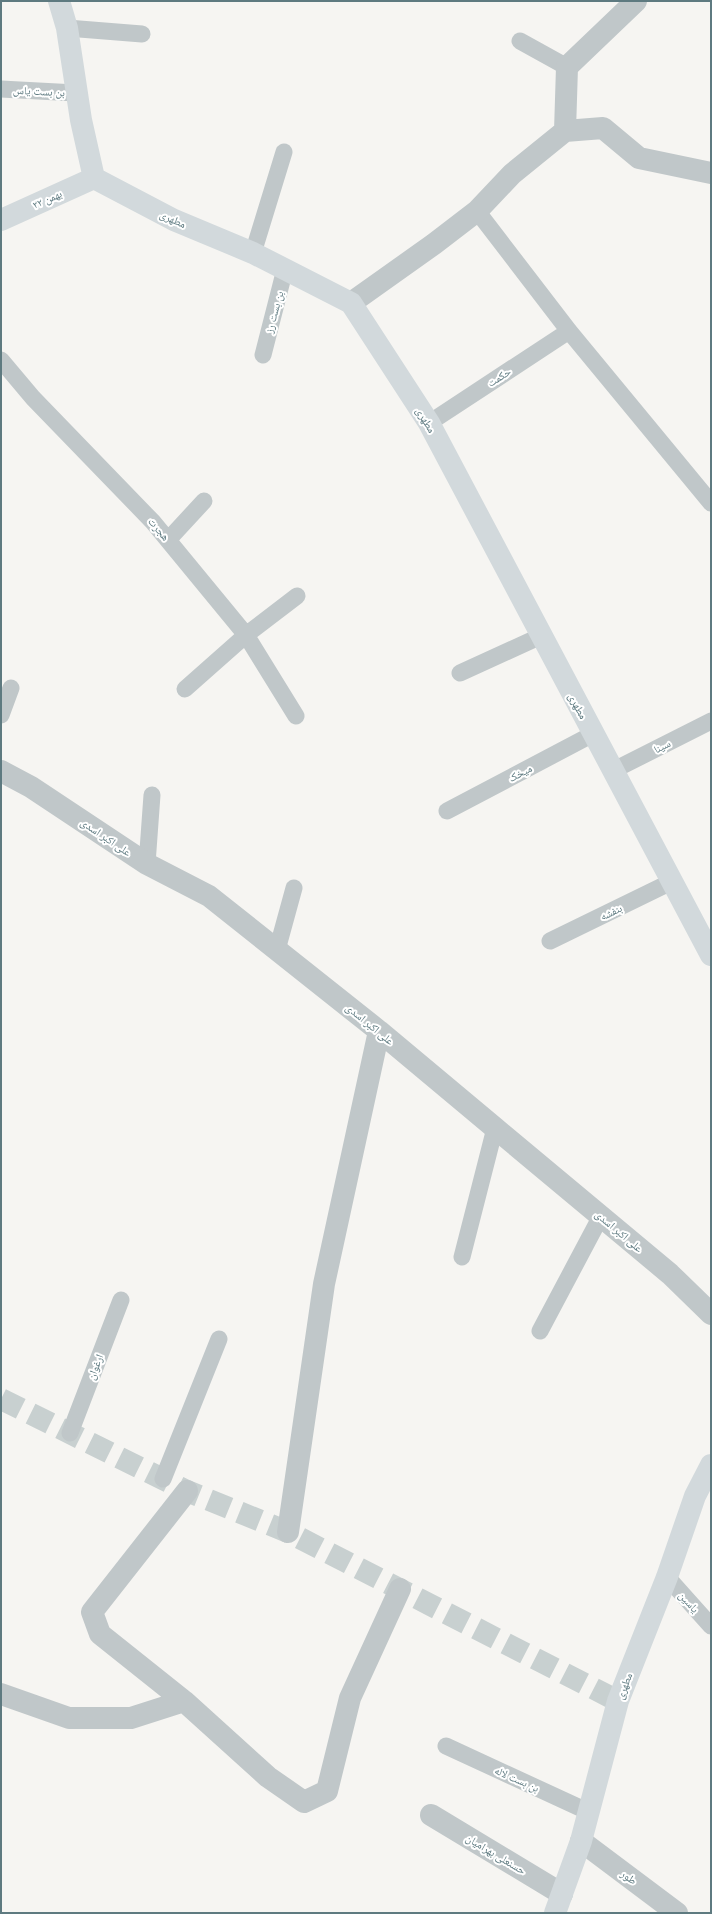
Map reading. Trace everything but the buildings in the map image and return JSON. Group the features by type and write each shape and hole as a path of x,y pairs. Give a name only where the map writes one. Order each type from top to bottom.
{"main road":[{"path":"59,1 66,28 76,93 94,178"},
{"name":"۲۲ بهمن","path":"1,220 94,178"},
{"name":"مطهری","path":"94,178 174,220 253,254 351,302 429,423 711,956"},
{"name":"مطهری","path":"558,1904 581,1841 618,1700 667,1577 695,1496 711,1465"}],"street":[{"path":"565,131 567,67 627,3"},
{"path":"351,302 477,211 512,174 565,131 603,128 639,158 711,173"},
{"name":"علی اکبر اسدی","path":"1,771 31,787 147,864 209,896 379,1031 670,1274 711,1314"},
{"path":"288,1532 324,1284 379,1031"},
{"path":"187,1491 92,1612 100,1634 184,1701 268,1777 304,1802 327,1791 350,1698 400,1589"},
{"path":"1,1694 69,1718 131,1718 184,1701"},
{"name":"حسنعلی بهرامیان","path":"431,1815 558,1904"},
{"name":"طور","path":"581,1841 677,1913"}],"lane":[{"path":"66,28 142,34"},
{"path":"520,41 567,67"},
{"name":"بن بست یاس","path":"1,89 76,93"},
{"path":"253,254 284,152"},
{"path":"477,211 569,331 711,503"},
{"name":"بن بست رز","path":"263,355 285,269"},
{"name":"حکمت","path":"429,423 569,331"},
{"name":"هجرت","path":"1,360 33,398 153,522 168,540 246,635 296,716"},
{"path":"168,540 204,500"},
{"path":"185,688 246,635 297,596"},
{"path":"460,673 541,636"},
{"path":"1,715 11,688"},
{"name":"سینا","path":"612,771 711,721"},
{"name":"میخک","path":"447,811 593,734"},
{"path":"147,864 152,796"},
{"name":"بنفشه","path":"550,941 671,882"},
{"path":"277,950 294,888"},
{"path":"462,1257 495,1128"},
{"path":"540,1331 601,1216"},
{"name":"ارغوان","path":"70,1433 121,1300"},
{"path":"163,1478 219,1339"},
{"name":"یاسین","path":"667,1577 711,1626"},
{"name":"بن بست لاله","path":"446,1746 589,1812"}],"tunnel":[{"path":"1,1399 187,1491 288,1532 618,1701"}]}
